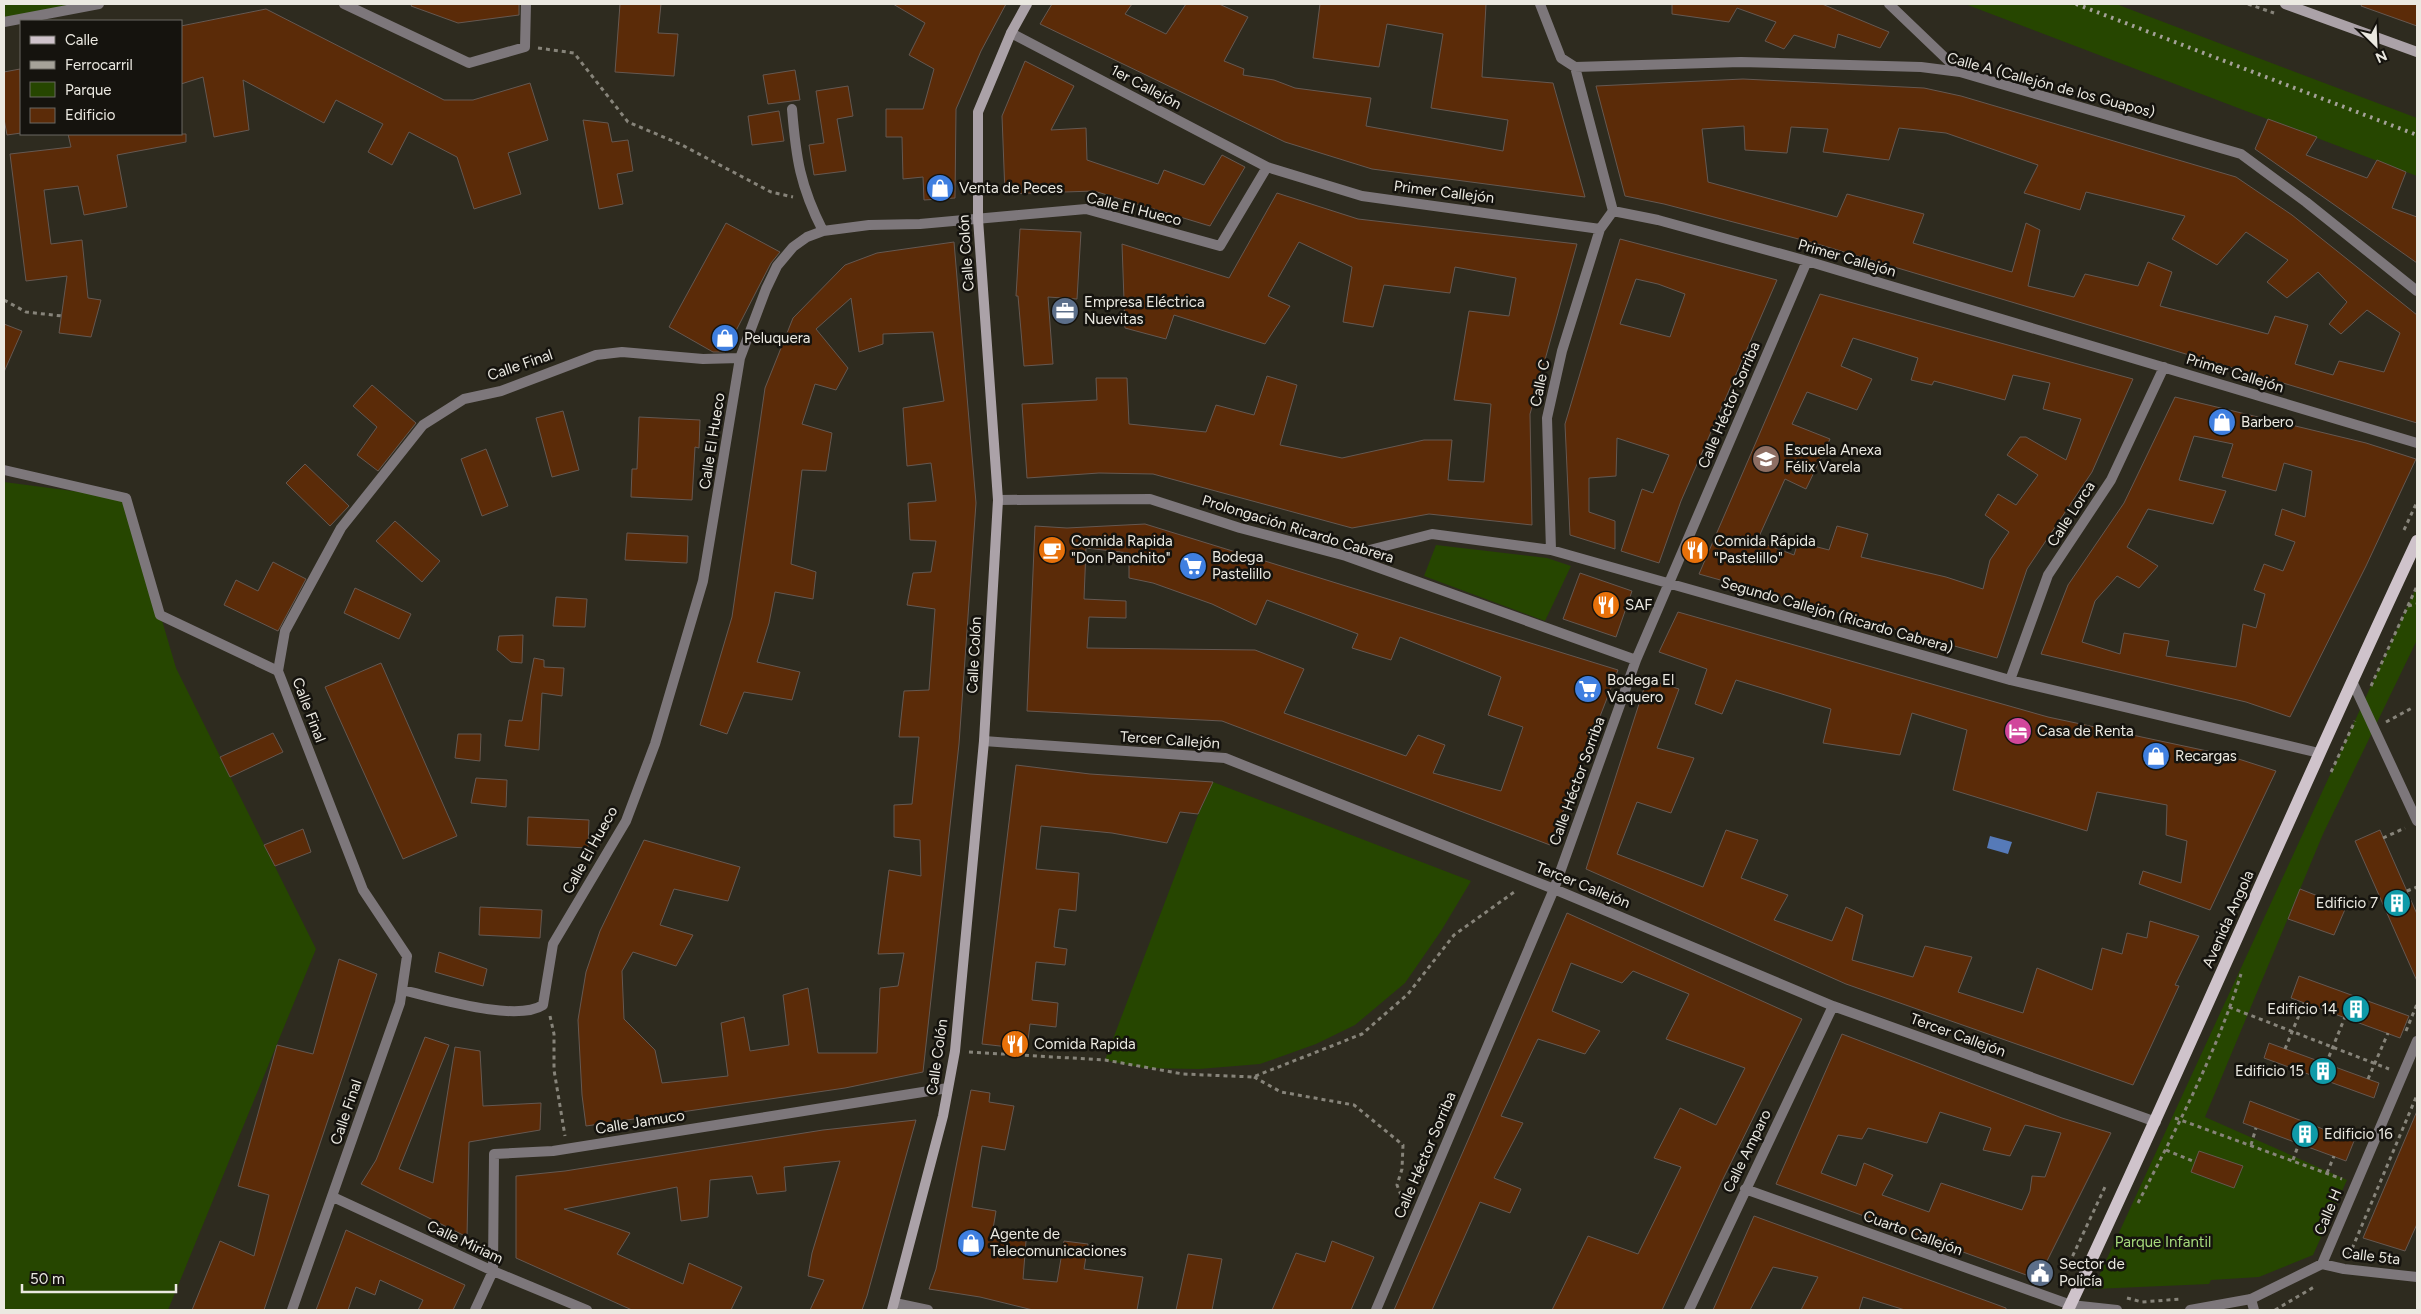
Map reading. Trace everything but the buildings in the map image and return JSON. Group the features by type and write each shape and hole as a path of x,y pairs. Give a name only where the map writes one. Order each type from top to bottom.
{"main road":[{"name":"Avenida Angola","path":"2070,1308 2158,1118 2319,753 2417,541"}],"street":[{"path":"4,22 99,4"},
{"path":"344,4 469,63 525,47 526,4"},
{"name":"Calle Colón","path":"894,1306 948,1088 955,1051 984,741 998,500 978,219 978,112 1011,33 1026,4"},
{"path":"1540,4 1561,58 1575,67 1614,211 1600,229"},
{"path":"1889,4 1960,72"},
{"path":"2285,4 2417,52"},
{"name":"1er Callejón","path":"1011,33 1267,167"},
{"name":"Calle A (Callejón de los Guapos)","path":"1575,67 1623,64 1741,62 1921,67 1960,72 2241,154 2306,202 2417,291"},
{"path":"792,109 798,168 808,201 823,231"},
{"name":"Calle El Hueco","path":"542,1005 547,990 553,944 626,821 665,714 703,581 740,358 777,266 793,247 807,237 823,231 869,225 920,224 1086,209 1220,246 1267,167"},
{"name":"Primer Callejón","path":"1267,167 1362,196 1600,229"},
{"name":"Primer Callejón","path":"1614,211 1658,220 1807,261 2417,443"},
{"name":"Calle C","path":"1551,550 1547,418 1562,351 1600,229"},
{"name":"Calle Héctor Sorriba","path":"1376,1310 1554,889 1636,660 1807,261"},
{"name":"Calle Final","path":"292,1310 400,1003 407,956 363,890 278,671 285,631 341,528 423,424 464,399 501,391 596,355 622,352 703,359 740,358"},
{"name":"Calle Lorca","path":"2010,680 2048,575 2111,480 2164,367"},
{"path":"4,470 126,498 160,615 278,671"},
{"name":"Prolongación Ricardo Cabrera","path":"998,500 1150,499 1240,528 1346,556 1636,660"},
{"name":"Segundo Callejón (Ricardo Cabrera)","path":"1346,556 1432,534 1551,550 2010,680 2319,753"},
{"path":"2352,681 2413,824"},
{"name":"Tercer Callejón","path":"984,741 1225,758 1554,889 1833,1006 2158,1118"},
{"path":"402,990 486,1008 530,1011 542,1005"},
{"name":"Calle Amparo","path":"1689,1310 1833,1006"},
{"name":"Calle H","path":"2322,1264 2417,1041"},
{"name":"Calle Jamuco","path":"475,1310 493,1271 494,1154 567,1149 948,1088"},
{"name":"Cuarto Callejón","path":"1745,1189 2070,1308"},
{"name":"Calle Miriam","path":"333,1197 493,1271 587,1310"},
{"path":"2190,1310 2251,1299 2322,1264"},
{"name":"Calle 5ta","path":"2322,1264 2344,1269 2417,1277"},
{"path":"2251,1299 2254,1310"},
{"path":"894,1306 928,1310"},
{"path":"2070,1308 2117,1310"}],"path":[{"path":"525,47 574,53 628,122 680,144 771,192 808,201"},
{"path":"4,300 26,312 62,316"},
{"path":"2328,779 2417,586"},
{"path":"2374,729 2412,708"},
{"path":"2383,838 2413,824"},
{"path":"2407,891 2417,886"},
{"path":"955,1051 1105,1060 1183,1074 1253,1077 1362,1034 1408,994 1454,935 1521,887"},
{"path":"2134,1211 2181,1120 2230,1008 2244,966"},
{"path":"2210,1000 2403,1074"},
{"path":"2285,1049 2304,1003"},
{"path":"2404,1037 2417,1004"},
{"path":"542,1005 552,1020 554,1070 567,1149"},
{"path":"2326,1064 2345,1018"},
{"path":"2368,1079 2388,1033"},
{"path":"2386,1079 2393,1061"},
{"path":"1253,1077 1281,1092 1354,1105 1404,1145 1402,1169 1397,1185 1413,1221"},
{"path":"2158,1118 2181,1120 2293,1160 2344,1180 2341,1188"},
{"path":"2251,1145 2256,1128"},
{"path":"2147,1142 2195,1162"},
{"path":"2293,1160 2299,1143"},
{"path":"2328,1174 2334,1156"},
{"path":"2125,1298 2142,1302 2190,1298"}],"green space":[{"path":"4,4 99,4 4,22"},
{"path":"1965,4 2116,4 2417,118 2417,176"},
{"path":"4,482 126,498 176,668 316,949 168,1310 4,1310"},
{"path":"1436,545 1547,558 1571,566 1545,621 1424,576"},
{"name":"Parque Infantil","path":"2417,586 2417,640 2323,834 2205,1117 2347,1180 2313,1255 2259,1277 2211,1280 2209,1284 2093,1289"},
{"path":"1213,782 1471,881 1441,931 1405,983 1355,1025 1316,1044 1260,1064 1199,1069 1144,1068 1105,1060 1198,815"}],"water":[{"path":"1990,836 2012,842 2008,854 1987,848"}],"railway":[{"path":"2076,4 2417,135"}],"place":[{"name":"Venta de Peces","path":"940,188"},
{"name":"Empresa Eléctrica Nuevitas","path":"1065,311"},
{"name":"Peluquera","path":"725,338"},
{"name":"Barbero","path":"2222,422"},
{"name":"Escuela Anexa Félix Varela","path":"1766,459"},
{"name":"Comida Rapida \"Don Panchito\"","path":"1052,550"},
{"name":"Comida Rápida \"Pastelillo\"","path":"1695,550"},
{"name":"Bodega Pastelillo","path":"1193,566"},
{"name":"SAF","path":"1606,605"},
{"name":"Bodega El Vaquero","path":"1588,689"},
{"name":"Casa de Renta","path":"2018,731"},
{"name":"Recargas","path":"2156,756"},
{"name":"Edificio 7","path":"2397,903"},
{"name":"Edificio 14","path":"2356,1009"},
{"name":"Comida Rapida","path":"1015,1044"},
{"name":"Edificio 15","path":"2323,1071"},
{"name":"Edificio 16","path":"2305,1134"},
{"name":"Agente de Telecomunicaciones","path":"971,1243"},
{"name":"Sector de Policía","path":"2040,1273"}]}
